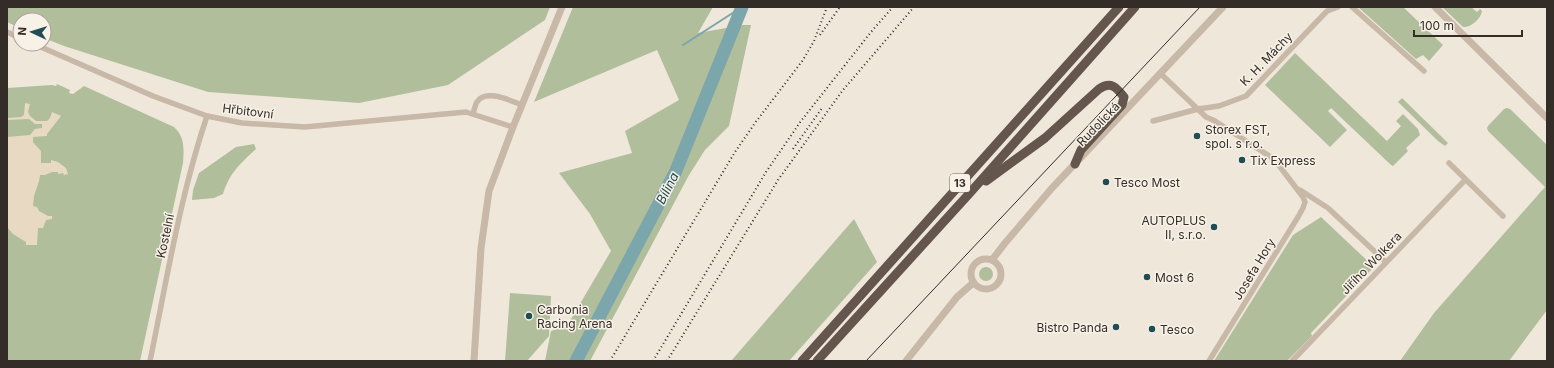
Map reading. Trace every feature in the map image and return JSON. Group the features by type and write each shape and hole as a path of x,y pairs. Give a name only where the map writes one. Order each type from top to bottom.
{"highway":[{"name":"13","path":"802,361 1119,7"},
{"name":"13","path":"817,361 968,195 1135,7"},
{"path":"968,195 988,178 1045,138 1099,89 1105,85 1111,85 1117,88 1124,96 1122,105 1081,150 1075,164"}],"street":[{"path":"474,361 481,248 486,208 494,174 562,7"},
{"name":"Rudolická","path":"992,260 1014,232 1075,164 1223,7"},
{"name":"K. H. Máchy","path":"1153,121 1198,109 1218,106 1246,96 1327,11 1338,7"},
{"path":"1352,7 1424,71"},
{"path":"1435,7 1547,118"},
{"name":"Hřbitovní","path":"52,52 153,96 207,116 242,124 305,127 466,112 513,127"},
{"name":"Josefa Hory","path":"1161,74 1206,117 1215,121 1274,159 1303,197 1305,202 1303,208 1266,270 1209,361"},
{"path":"474,114 477,101 485,95 494,96 522,105"},
{"name":"Kostelní","path":"150,361 186,184 207,116"},
{"path":"1449,163 1503,216"},
{"name":"Jiřího Wolkera","path":"1292,361 1465,180"},
{"name":"Josefa Hory","path":"1296,188 1328,208 1386,262"},
{"path":"982,259 992,260 998,266 1001,275 998,283 990,289 976,286 973,283 970,273 974,264 982,259"},
{"path":"906,361 957,297 973,283"}],"green space":[{"path":"7,7 550,7 545,20 448,85 359,103 208,92 52,41 52,12 12,12 12,24 7,22"},
{"path":"573,7 713,7 698,33 751,25 729,126 705,150 689,175 590,361 545,361 551,331 567,326 611,251 590,214 559,173 632,153 625,131 679,100 657,50 534,102"},
{"path":"1358,7 1403,7 1443,45 1429,61 1423,55 1416,59"},
{"path":"1442,7 1471,7 1477,12 1480,9 1482,11 1480,17 1475,22 1469,26 1463,27"},
{"path":"1295,53 1387,141 1401,126 1396,121 1403,114 1418,129 1420,135 1406,148 1408,151 1393,166 1331,108 1328,111 1347,130 1330,147 1265,85"},
{"path":"57,84 70,90 69,93 73,94 84,86 174,127 182,139 183,163 140,361 7,361 7,88 56,86"},
{"path":"1402,98 1448,143 1445,146 1398,102"},
{"path":"1504,109 1510,109 1547,145 1547,310 1509,361 1400,361 1434,313 1545,187 1488,131 1488,126"},
{"path":"254,144 256,149 232,174 223,194 214,198 192,200 193,190 199,173 236,147"},
{"path":"1321,217 1374,267 1311,333 1312,336 1287,361 1214,361 1293,235"},
{"path":"854,219 877,262 789,361 731,361"},
{"path":"983,267 989,267 993,271 993,277 989,281 983,281 979,277 979,271"},
{"name":"Carbonia Racing Arena","path":"510,293 551,296 549,336 527,361 505,361"}],"shaded area":[{"path":"25,103 30,104 28,112 36,121 47,121 52,112 61,116 47,136 33,137 33,142 41,151 41,163 51,163 51,160 58,162 66,168 68,174 64,175 63,173 58,174 58,172 52,172 45,175 40,175 34,196 33,206 37,207 39,211 48,216 52,216 52,219 46,220 43,228 38,228 37,245 26,245 26,242 13,234 7,227 7,137 30,135 35,129 42,128 42,124 35,124 29,119 7,120 7,118 21,117 24,115"}],"waterway":[{"path":"683,45 742,7"},
{"name":"Bílina","path":"576,361 675,173 742,7"}],"tram line":[{"path":"866,361 1200,7"}],"railway":[{"path":"610,361 735,152 803,60 814,41 827,7"},
{"path":"820,35 840,7"},
{"path":"653,361 766,172 801,121 871,32 893,7"},
{"path":"667,361 778,180 843,90 914,7"},
{"path":"793,149 822,108"}],"place":[{"name":"Storex FST, spol. s r.o.","path":"1197,136"},
{"name":"Tix Express","path":"1242,160"},
{"name":"Tesco Most","path":"1106,182"},
{"name":"AUTOPLUS II, s.r.o.","path":"1214,227"},
{"name":"Most 6","path":"1147,277"},
{"name":"Carbonia Racing Arena","path":"529,316"},
{"name":"Bistro Panda","path":"1116,327"},
{"name":"Tesco","path":"1152,329"}]}
